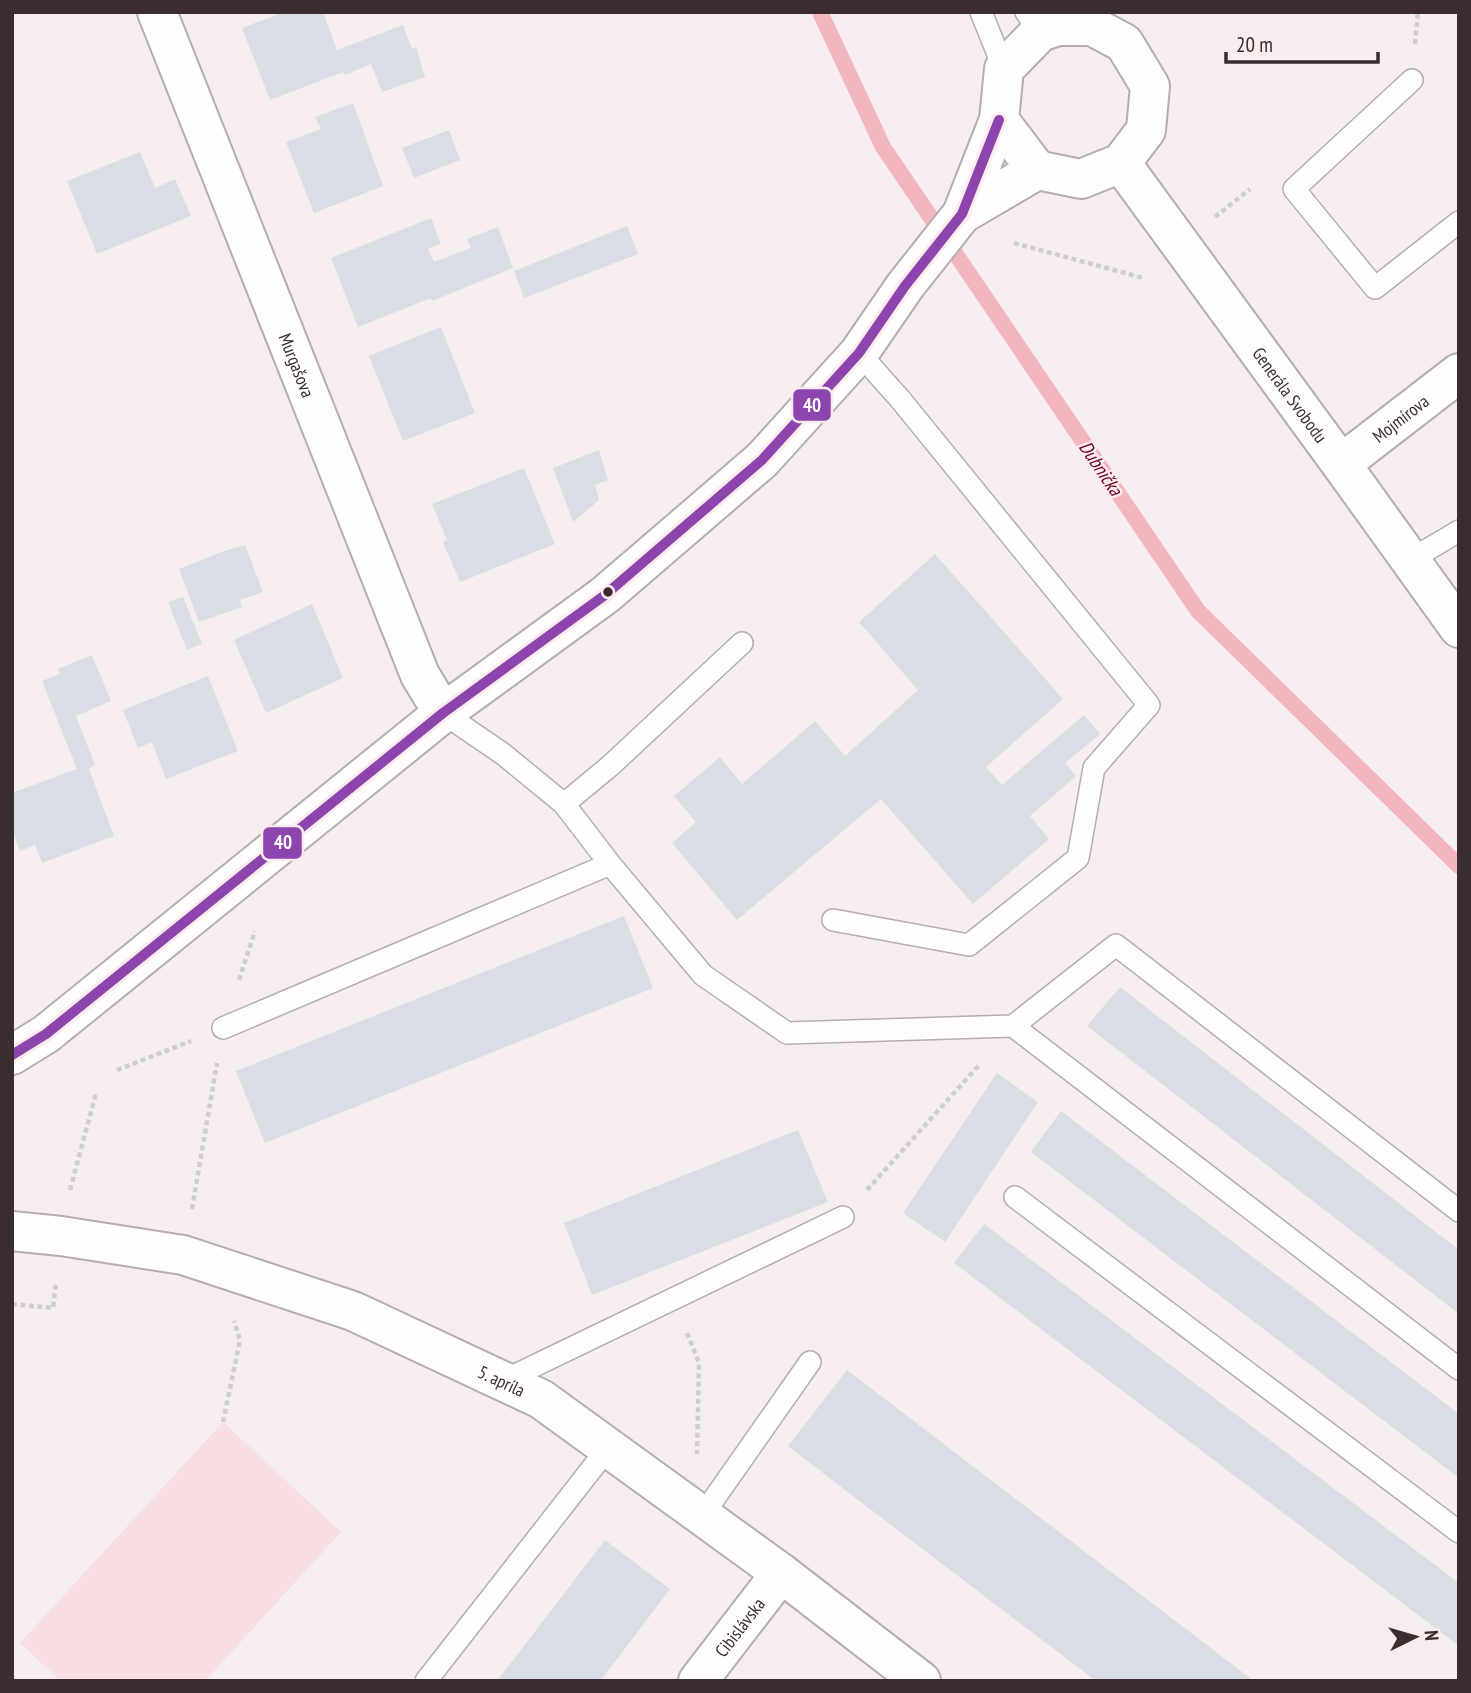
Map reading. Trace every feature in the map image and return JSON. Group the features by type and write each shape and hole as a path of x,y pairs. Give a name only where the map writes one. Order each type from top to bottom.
{"street":[{"name":"Murgašova","path":"157,12 419,675 443,713"},
{"path":"12,1055 46,1034 443,713 605,595 762,460 859,353 905,286 962,214 999,120 1003,69 1046,21 1125,27 1150,86 1146,130 1121,163 1081,179 1037,170 999,120"},
{"name":"Generála Svobodu","path":"1121,163 1459,628"},
{"path":"962,214 1037,170"},
{"name":"Mojmírova","path":"1341,464 1459,373"},
{"name":"5. apríla","path":"12,1231 183,1255 352,1311 541,1399 781,1573 921,1681"},
{"name":"Cibislávska","path":"698,1681 781,1573"}],"lane":[{"path":"981,12 1003,69"},
{"path":"1412,80 1294,189 1375,288 1459,222"},
{"path":"833,920 969,945 1078,859 1094,768 1149,705 900,399 859,353"},
{"path":"1410,559 1459,531"},
{"path":"564,804 610,766 742,643"},
{"path":"443,713 503,754 564,804 610,864 703,975 787,1033 1013,1026 1116,945 1459,1211"},
{"path":"223,1028 610,864"},
{"path":"1013,1026 1459,1369"},
{"path":"1015,1197 1459,1532"},
{"path":"503,1381 843,1217"},
{"path":"702,1516 810,1362"},
{"path":"426,1681 608,1448"}],"path":[{"path":"1212,219 1250,189"},
{"path":"1014,243 1143,278"},
{"path":"843,1217 1013,1026"},
{"path":"117,1070 223,1028"},
{"path":"70,1191 96,1093"},
{"path":"190,1217 205,1138"},
{"path":"12,1304 53,1308 56,1283"},
{"path":"223,1422 240,1340 232,1315"},
{"path":"697,1457 699,1363"}],"shaded area":[{"path":"223,1422 341,1532 205,1681 61,1681 20,1643"}],"building":[{"path":"276,12 323,12 337,50 403,25 412,49 416,47 425,77 382,92 371,64 270,100 242,28 277,15"},
{"path":"353,103 383,186 314,213 286,142 321,129 315,117"},
{"path":"449,130 460,160 414,178 402,148"},
{"path":"140,152 155,188 175,179 191,216 97,254 67,181"},
{"path":"431,218 441,244 428,249 434,262 471,248 467,239 498,227 513,268 358,327 331,258"},
{"path":"627,226 638,254 524,298 514,271"},
{"path":"441,327 475,413 403,441 369,356"},
{"path":"599,450 608,480 595,485 599,500 573,522 553,468"},
{"path":"524,468 555,544 460,582 443,542 447,540 432,504"},
{"path":"245,545 263,592 240,600 242,607 199,622 179,569"},
{"path":"935,554 1063,699 986,767 1002,785 1084,715 1100,734 1065,763 1076,776 1030,816 1049,839 973,904 881,799 737,920 672,843 696,822 674,796 720,757 742,784 815,721 845,756 918,690 859,622"},
{"path":"183,597 202,644 187,650 168,602"},
{"path":"312,604 343,678 266,713 234,640"},
{"path":"92,655 111,701 76,716 95,765 89,769 114,836 42,863 35,845 20,851 12,830 12,793 77,769 42,681 60,674 58,669"},
{"path":"208,676 238,751 166,779 152,742 138,748 123,710"},
{"path":"624,916 653,988 265,1143 236,1071"},
{"path":"1120,987 1459,1250 1459,1314 1087,1026"},
{"path":"997,1073 1038,1102 945,1242 903,1213"},
{"path":"1061,1111 1459,1414 1459,1478 1031,1152"},
{"path":"798,1130 828,1202 592,1295 564,1223"},
{"path":"984,1224 1459,1583 1459,1646 954,1263"},
{"path":"847,1370 1254,1681 1096,1681 849,1493 788,1446"},
{"path":"605,1540 670,1589 627,1646 600,1681 497,1681"}],"waterway":[{"name":"Dubnička","path":"820,12 883,147 1198,611 1459,866"}],"transit line":[{"name":"40","path":"12,1055 46,1034 443,713 605,595 762,460 859,353 905,286 962,214 999,120"}]}
